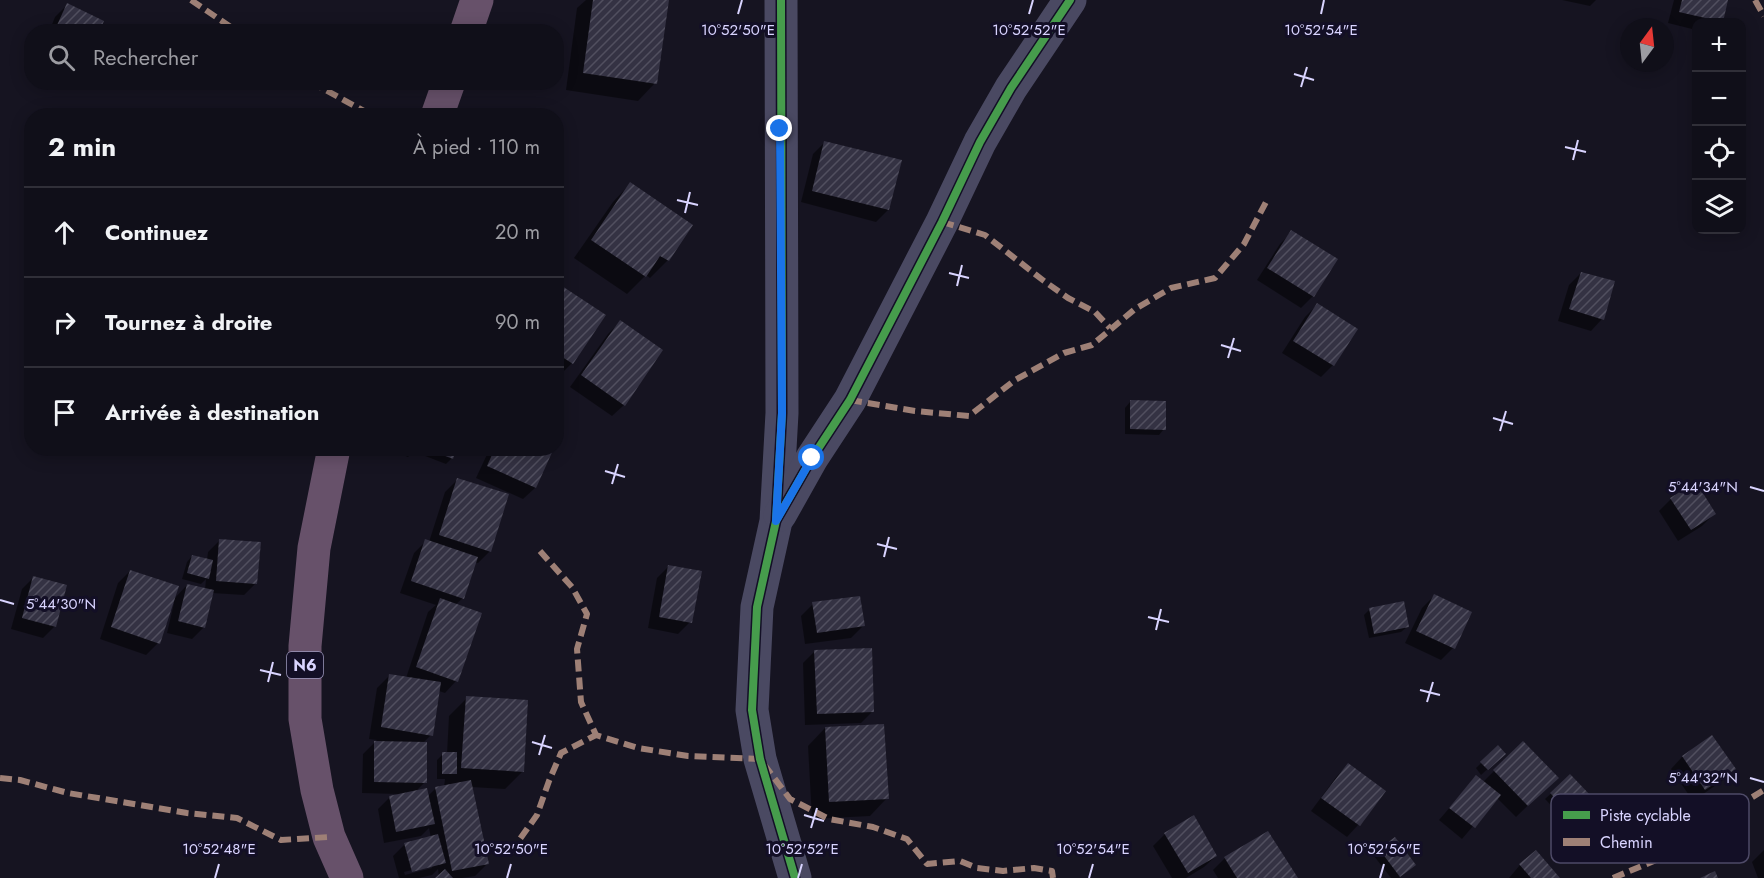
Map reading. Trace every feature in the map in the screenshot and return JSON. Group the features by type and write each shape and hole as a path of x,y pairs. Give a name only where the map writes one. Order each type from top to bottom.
{"highway":[{"path":"469,24 477,0"},
{"path":"440,108 445,90"},
{"name":"N6","path":"332,456 314,548 305,646 305,719 319,799 329,837 347,878"}],"street":[{"path":"781,0 782,413 776,521 757,607 752,710 760,759 795,878"},
{"path":"776,521 812,458 850,400 942,222 980,142 1011,88 1070,0"}],"building":[{"path":"593,0 669,0 657,84 583,73"},
{"path":"1682,0 1728,0 1724,18 1705,18 1679,12"},
{"path":"67,3 104,21 103,24 58,24"},
{"path":"824,141 902,160 889,210 812,191"},
{"path":"630,182 693,225 669,261 660,256 646,277 591,240"},
{"path":"1291,230 1338,259 1314,297 1267,268"},
{"path":"1581,272 1615,281 1604,320 1569,309"},
{"path":"564,287 606,315 573,364 564,358"},
{"path":"1317,303 1358,329 1334,366 1293,341"},
{"path":"620,320 663,350 625,406 581,375"},
{"path":"1130,400 1166,401 1166,430 1130,429"},
{"path":"491,456 550,456 536,488 487,466"},
{"path":"457,478 509,494 491,552 439,535"},
{"path":"1696,482 1716,514 1691,530 1670,498"},
{"path":"219,539 261,542 257,584 216,581"},
{"path":"425,539 478,557 464,599 411,581"},
{"path":"192,555 213,560 209,579 187,573"},
{"path":"668,565 702,571 692,623 659,617"},
{"path":"130,570 179,586 160,644 111,627"},
{"path":"33,576 67,585 56,627 22,618"},
{"path":"187,584 214,590 205,628 178,621"},
{"path":"1434,594 1472,612 1455,649 1416,631"},
{"path":"860,596 865,626 817,633 812,602"},
{"path":"440,598 482,613 458,682 416,667"},
{"path":"1404,601 1409,627 1374,634 1369,608"},
{"path":"872,648 874,712 817,714 814,650"},
{"path":"389,674 441,682 433,736 381,727"},
{"path":"466,696 528,700 524,772 461,768"},
{"path":"884,724 889,799 829,802 825,727"},
{"path":"1712,735 1736,769 1705,790 1682,756"},
{"path":"374,741 427,742 427,783 374,782"},
{"path":"1523,741 1559,778 1528,806 1493,770"},
{"path":"1498,745 1506,754 1488,770 1480,762"},
{"path":"442,752 457,752 457,774 442,774"},
{"path":"1348,763 1386,791 1360,826 1321,798"},
{"path":"1570,774 1589,794 1551,794"},
{"path":"1476,775 1501,795 1475,828 1449,808"},
{"path":"471,780 489,864 452,871 435,787"},
{"path":"427,788 435,824 396,832 389,796"},
{"path":"1194,815 1217,856 1188,873 1164,833"},
{"path":"1268,831 1298,878 1237,878 1224,857"},
{"path":"438,834 446,863 412,872 404,843"},
{"path":"1395,837 1416,865 1400,877 1379,849"},
{"path":"1536,850 1560,878 1531,878 1519,864"},
{"path":"445,869 453,878 435,878"},
{"path":"1715,871 1718,878 1700,878"}],"marked path":[{"path":"191,0 226,24"},
{"path":"1755,0 1764,16"},
{"path":"326,90 358,108"},
{"path":"850,400 915,411 969,416 1015,380 1064,353 1092,345 1135,309 1171,288 1215,278 1244,244 1266,202"},
{"path":"942,222 985,235 1068,298 1095,312 1110,328"},
{"path":"540,551 572,587 587,614 577,649 581,702 596,735 638,748 688,756 760,759 790,799 829,819 873,827 907,839 927,864 960,861 977,868 1003,871 1034,868 1052,871 1053,878"},
{"path":"510,853 537,815 561,753 596,735"},
{"path":"0,778 20,780 68,793 187,813 237,818 281,840 329,837"},
{"path":"1749,799 1764,790"},
{"path":"1613,878 1649,863"}],"cycle path":[{"path":"781,0 782,413 776,521 757,607 752,710 760,759 795,878"},
{"path":"777,519 812,458 850,400 942,222 980,142 1011,88 1070,0"}],"route":[{"path":"780,129 782,413 776,521 812,458"}]}
